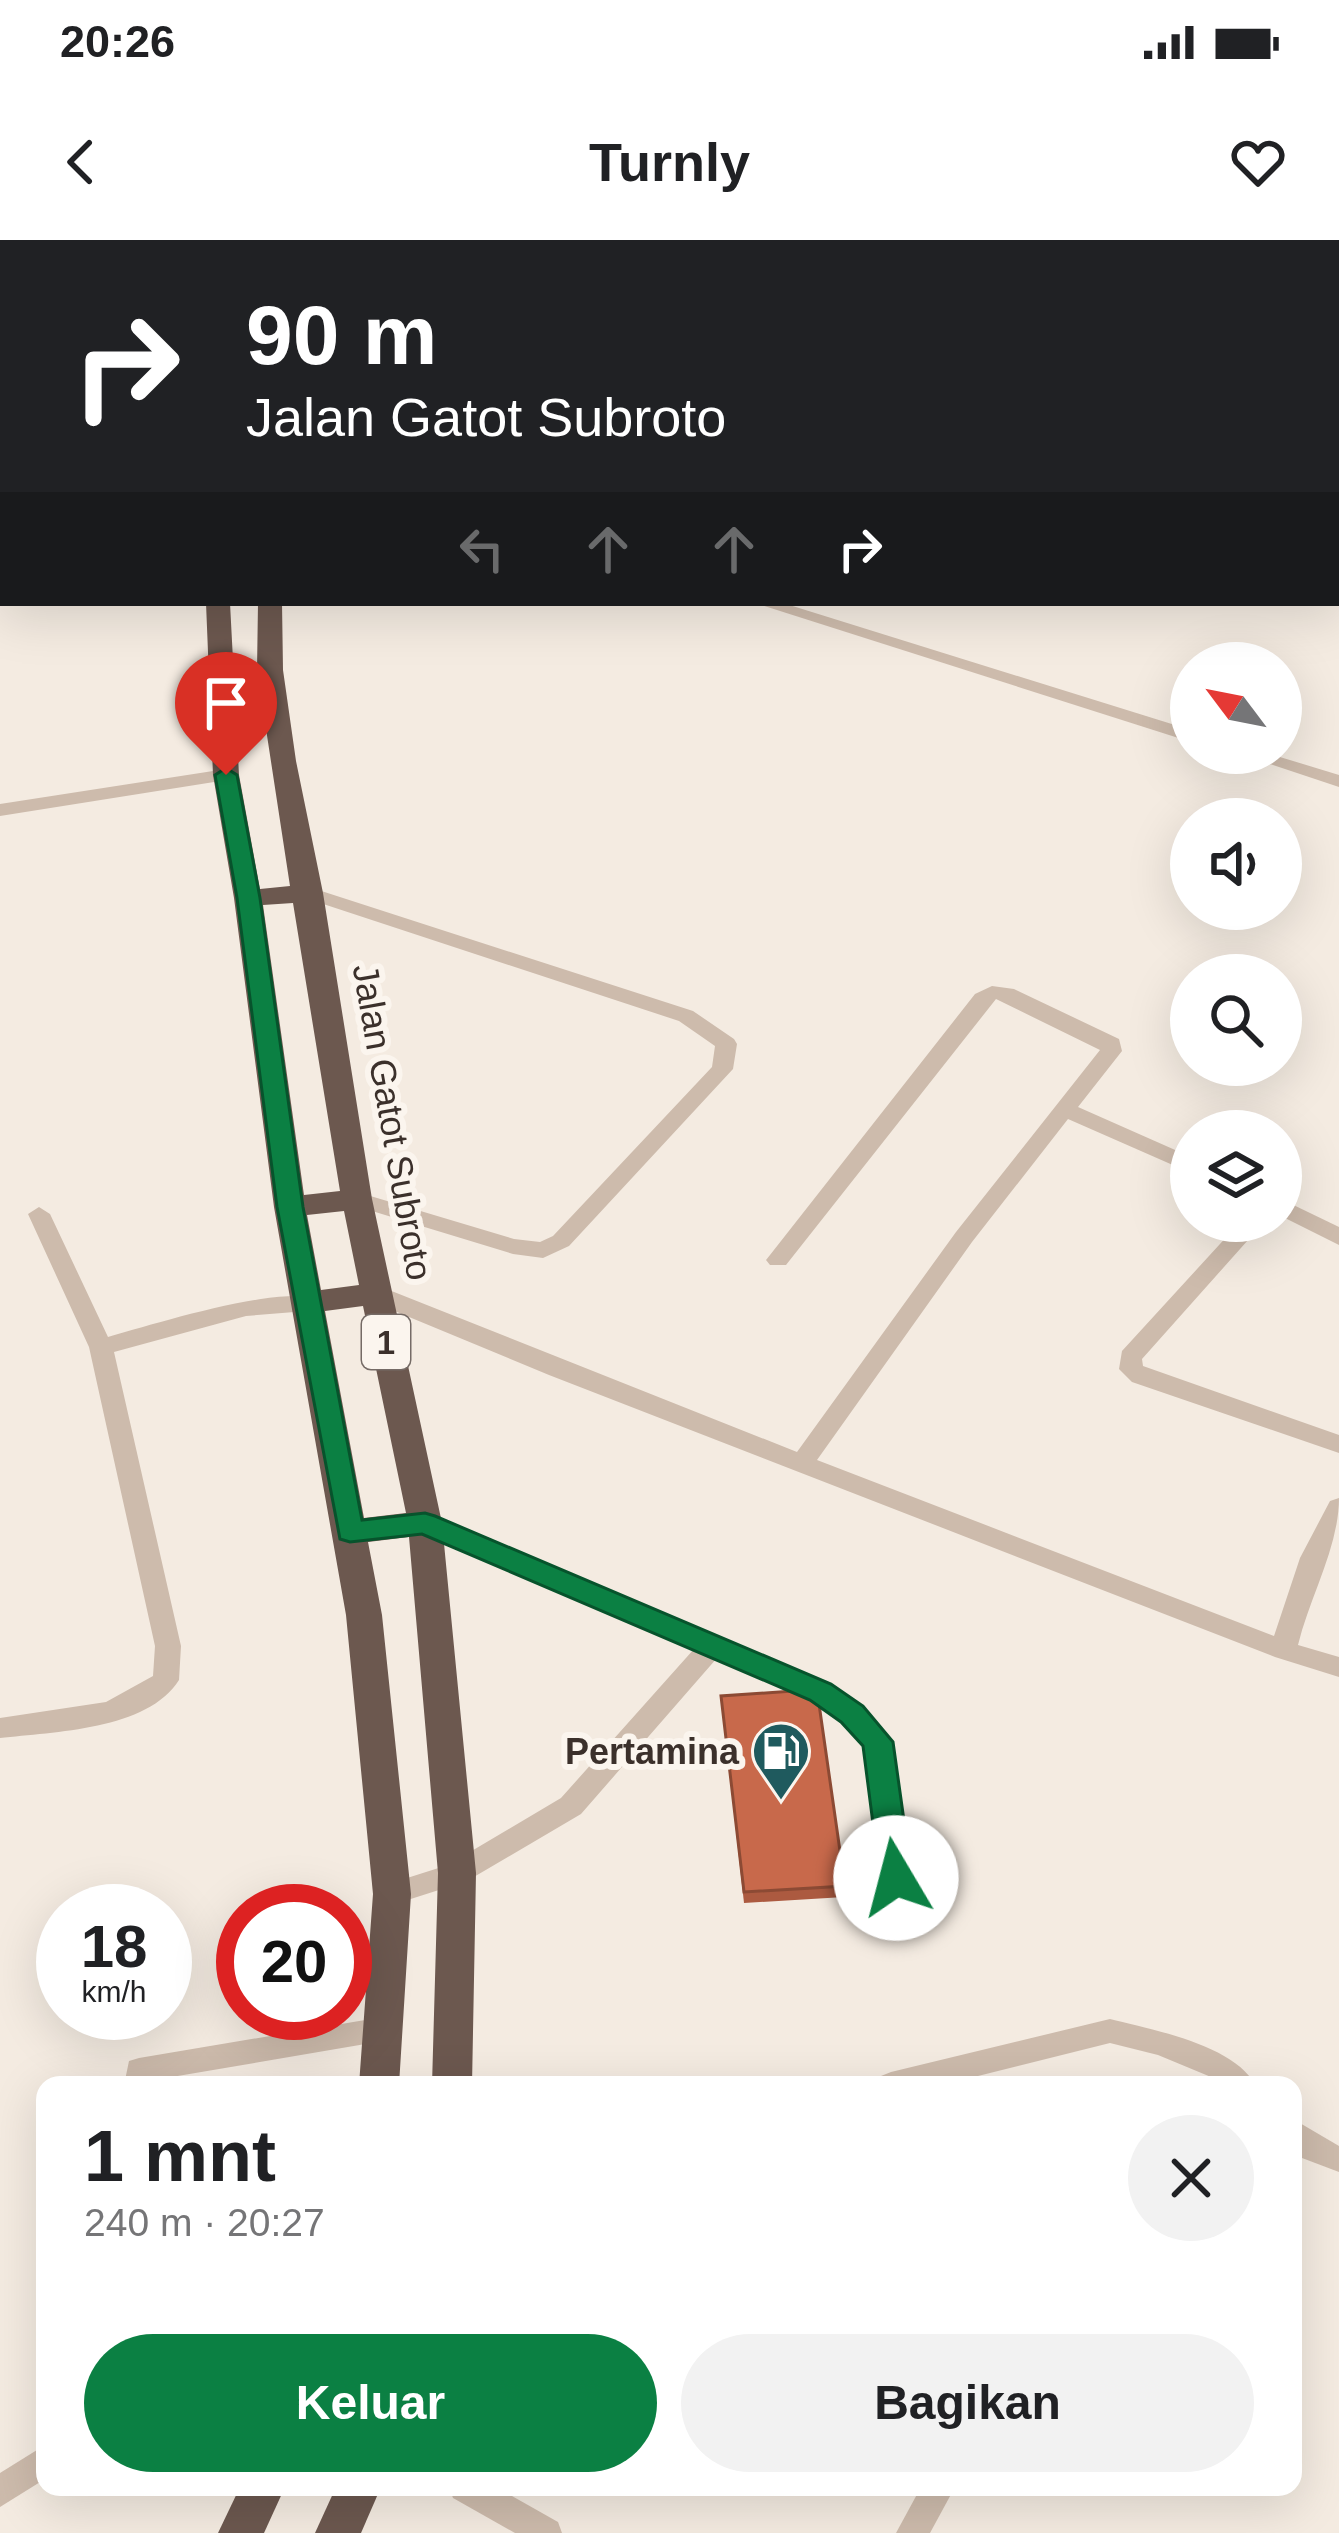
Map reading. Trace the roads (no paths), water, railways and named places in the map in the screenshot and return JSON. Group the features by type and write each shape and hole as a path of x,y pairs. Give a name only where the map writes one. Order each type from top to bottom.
{"highway":[{"name":"1","path":"218,606 226,775 248,898 290,1207 364,1615 392,1894 380,2076"},
{"name":"Jalan Gatot Subroto","path":"270,606 270,670 357,1199 425,1523 457,1873 452,2076"},
{"path":"248,898 309,892"},
{"path":"290,1207 357,1199"},
{"path":"308,1303 376,1294"},
{"path":"350,1532 425,1523"},
{"path":"241,2533 259,2496"},
{"path":"338,2533 355,2496"}],"lane":[{"path":"774,606 1170,729"},
{"path":"1302,770 1339,782"},
{"path":"0,810 226,775"},
{"path":"309,892 686,1016 726,1044 722,1069 561,1241 543,1250 513,1246 357,1199"},
{"path":"778,1261 992,992 1007,994 1111,1044 1111,1051 964,1237 803,1462"},
{"path":"1066,1111 1170,1157"},
{"path":"0,1728 117,1711 145,1700 166,1680 168,1646 101,1347 39,1214"},
{"path":"1302,1218 1339,1238"},
{"path":"1235,1242 1130,1357 1131,1369 1139,1376 1339,1444"},
{"path":"376,1294 557,1369 1284,1650 1339,1667"},
{"path":"101,1347 246,1307 308,1303"},
{"path":"1284,1650 1296,1597 1329,1544 1339,1507"},
{"path":"425,1523 821,1692 852,1714 878,1742 902,1923"},
{"path":"392,1894 457,1873 571,1806 712,1646"},
{"path":"139,2076 139,2071 383,2029"},
{"path":"928,2076 1110,2032 1201,2060 1229,2076"},
{"path":"1302,2140 1339,2159"},
{"path":"0,2492 36,2466"},
{"path":"481,2496 546,2533"},
{"path":"912,2533 934,2496"}],"place":[{"name":"Pertamina","path":"781,1802"}]}
